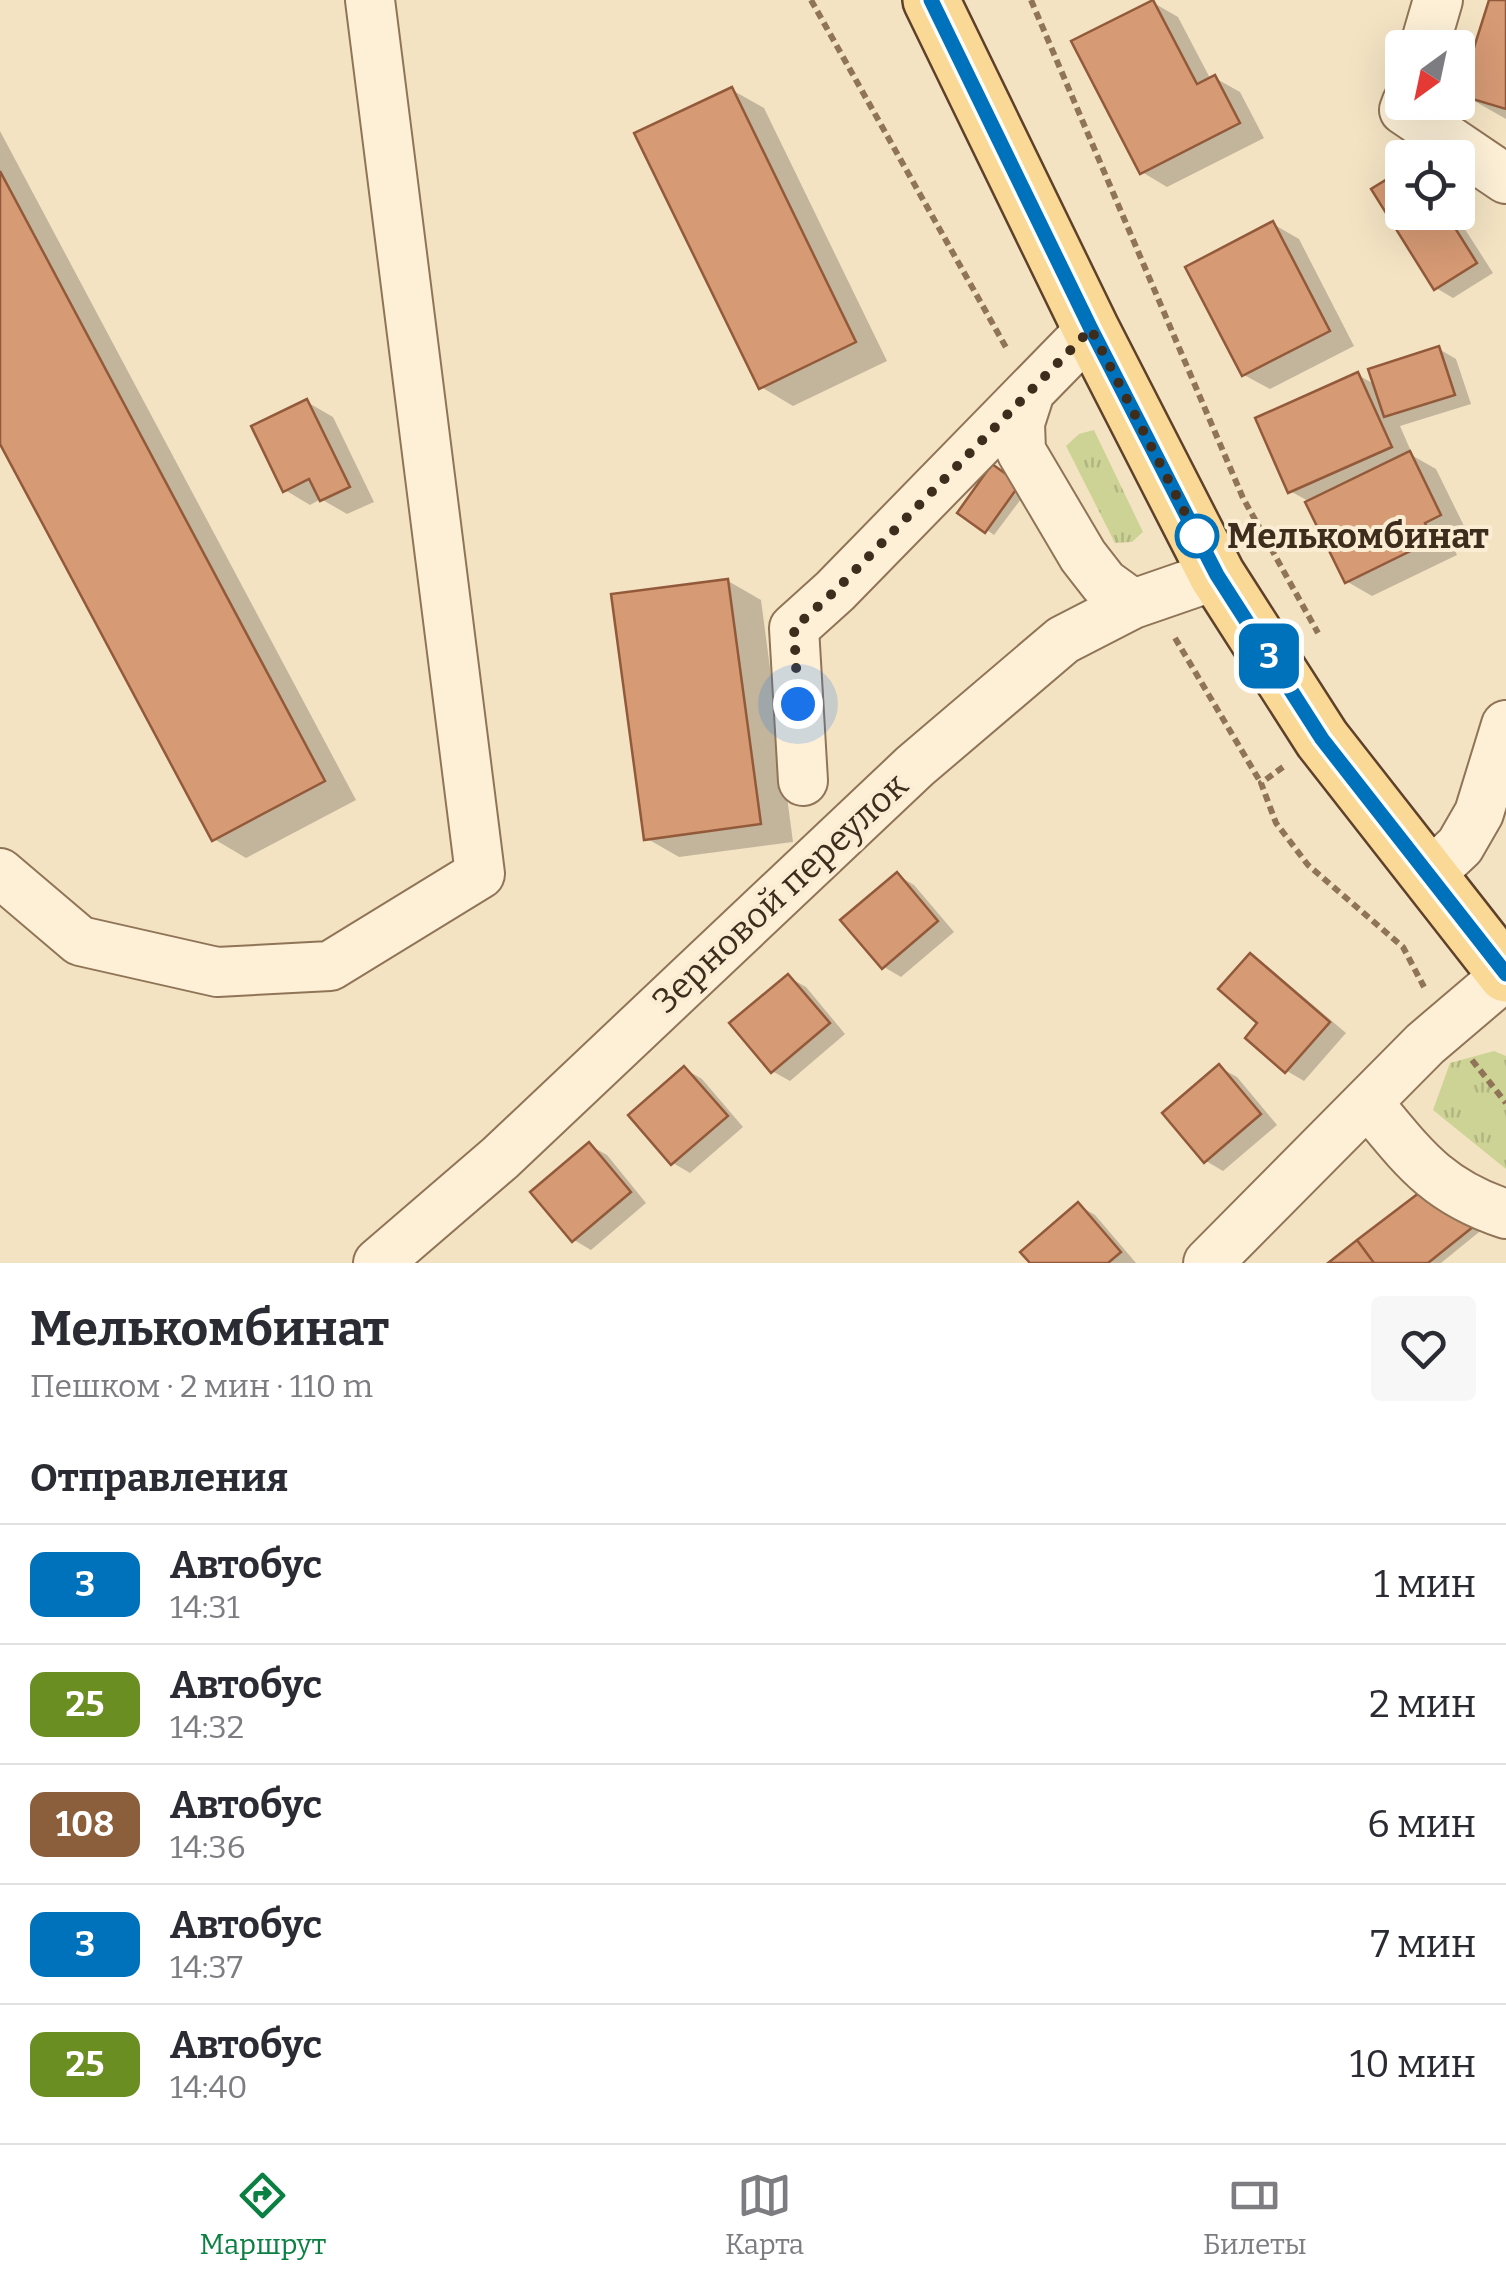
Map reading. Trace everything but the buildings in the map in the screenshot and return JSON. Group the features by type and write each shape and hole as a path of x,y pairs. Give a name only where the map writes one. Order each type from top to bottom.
{"main road":[{"path":"931,0 1091,329 1217,575 1322,739 1506,975"}],"street":[{"path":"0,874 80,941 217,972 330,966 480,874 370,0"},
{"path":"1429,30 1438,0"},
{"path":"1419,120 1506,180"},
{"path":"803,780 794,628 1091,329"},
{"path":"1030,392 1020,423 1022,452 1084,556 1104,583 1133,604"},
{"name":"Зерновой переулок","path":"378,1263 500,1158 915,766 1062,640 1133,604 1217,575"},
{"path":"1427,877 1460,846 1480,813 1506,725"},
{"path":"1208,1263 1424,1044 1506,975"},
{"path":"1368,1104 1424,1170 1464,1197 1506,1214"}],"path":[{"path":"811,0 1030,392"},
{"path":"1031,0 1243,498 1326,646"},
{"path":"1133,604 1171,631 1262,783 1276,823 1308,865 1404,947 1446,1027 1506,1103"},
{"path":"1262,783 1322,739"}],"green space":[{"path":"1094,430 1143,532 1132,542 1115,543 1066,446 1079,434"},
{"path":"1494,1051 1506,1056 1506,1169 1433,1110 1450,1063"}],"bus line":[{"name":"3","path":"931,0 1091,329 1217,575 1322,739 1506,974"}],"place":[{"name":"Мелькомбинат","path":"1197,536"}],"route":[{"path":"798,704 794,628 835,591 1091,329 1199,540 1197,536"}]}
